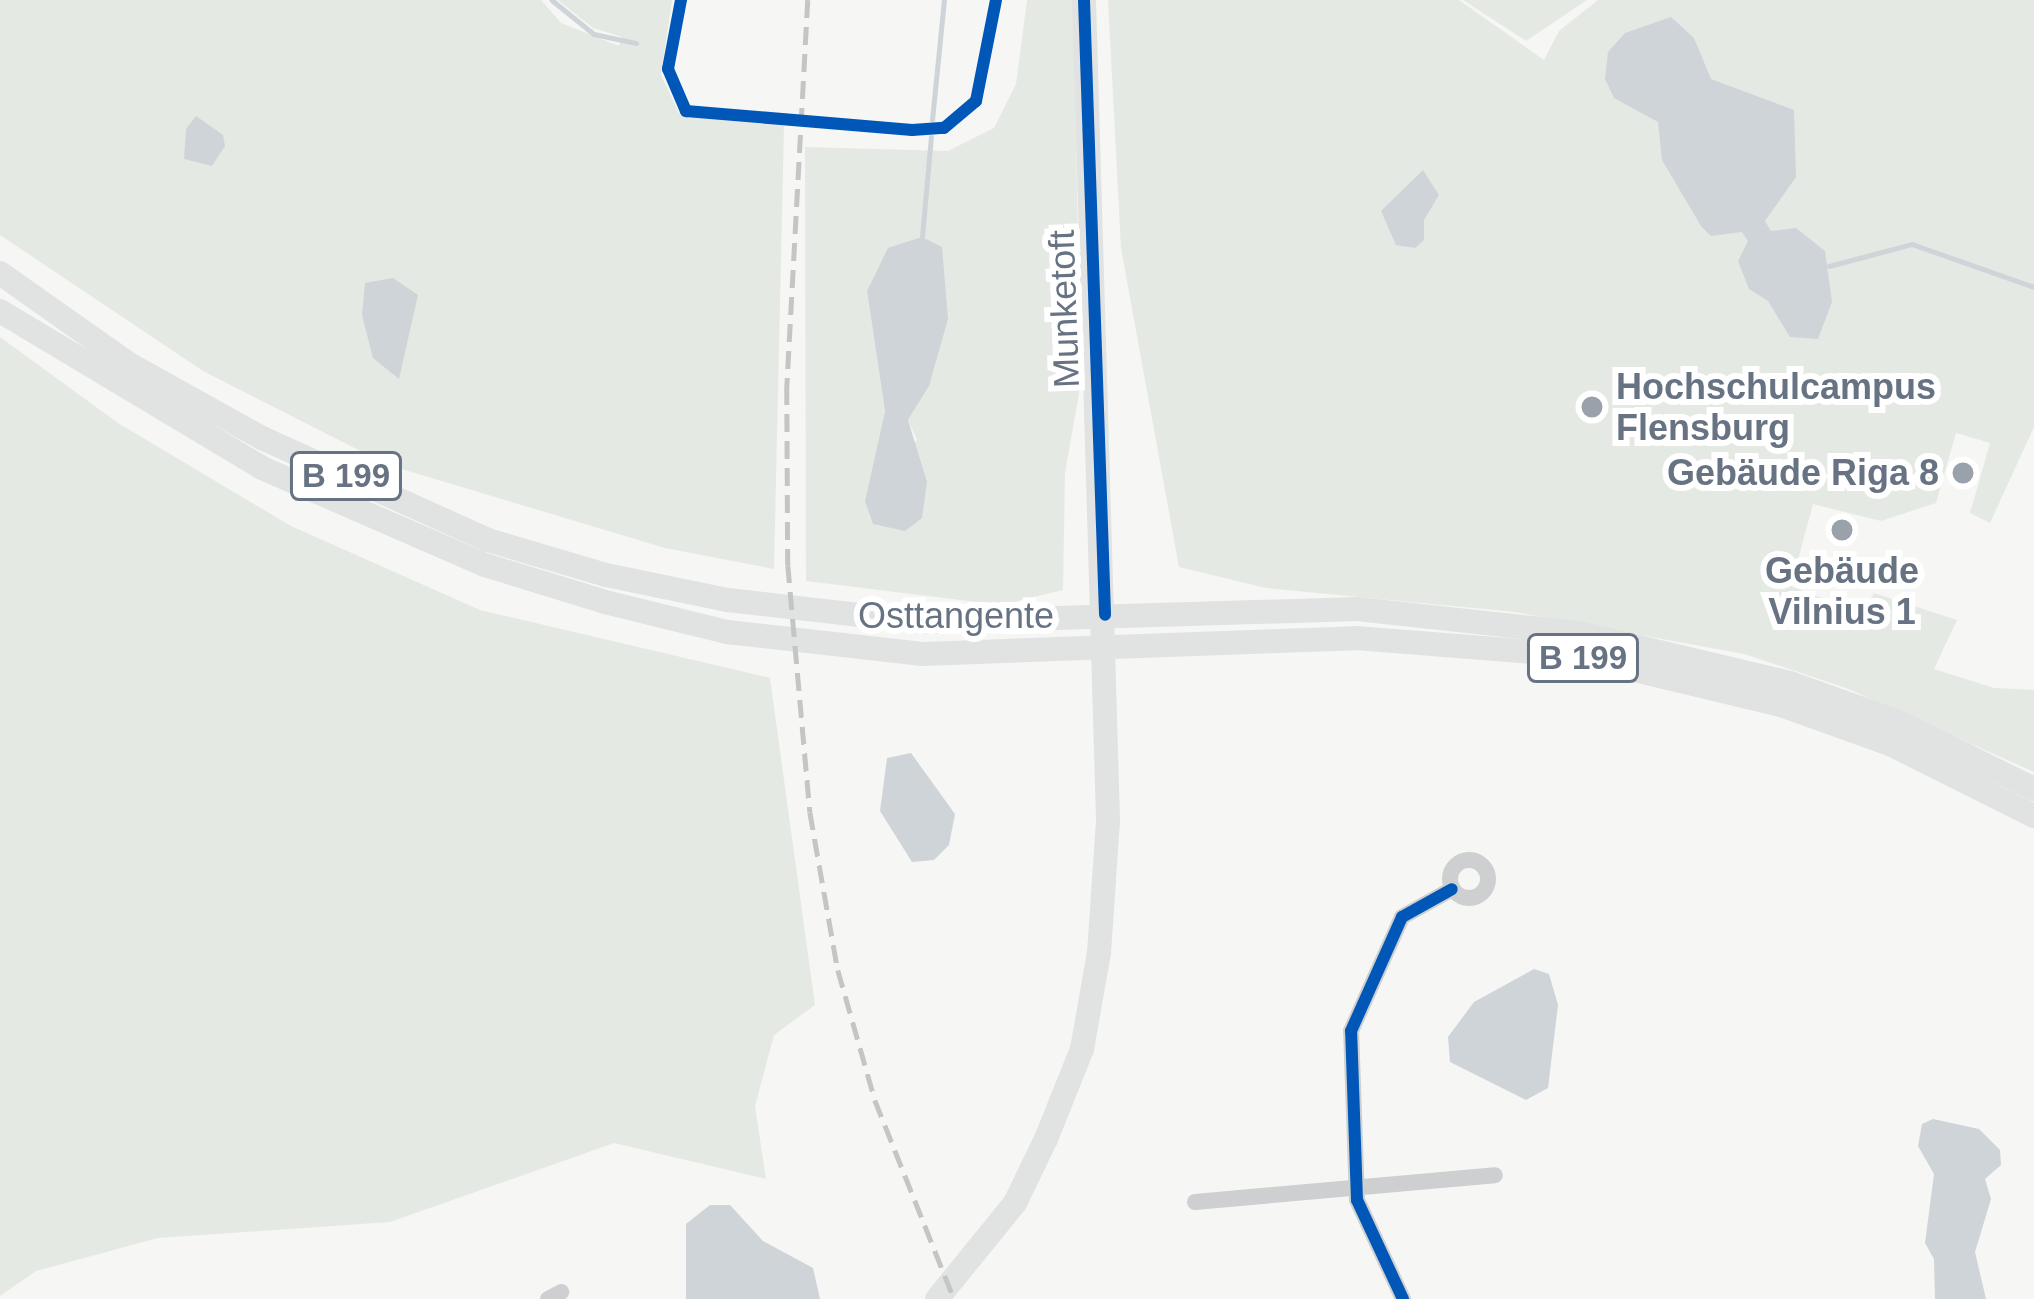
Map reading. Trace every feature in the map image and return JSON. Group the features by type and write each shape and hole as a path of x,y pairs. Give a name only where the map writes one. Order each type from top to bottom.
{"main road":[{"name":"Munketoft","path":"937,1299 1015,1203 1082,1048 1108,820 1084,0"},
{"name":"Osttangente","path":"0,273 129,364 262,438 488,540 607,574 838,616 1358,610 1579,633 1790,683 1899,722 2034,789"},
{"name":"Osttangente","path":"0,311 262,467 485,565 728,632 838,648 1104,650 1380,638 1572,656 1781,705 1890,744 2034,816"}],"street":[{"path":"1402,1299 1355,1186 1351,1031 1402,917 1452,889"},
{"path":"1196,1202 1495,1175"}],"shaded area":[{"path":"0,0 541,0 561,23 619,46 622,37 593,28 558,0 672,0 661,75 679,113 784,126 774,569 665,548 388,465 203,371 0,235"},
{"path":"1027,0 1073,0 1081,382 1065,473 1063,590 1001,605 806,581 805,147 948,151 994,128 1016,84","holes":["867,291 929,386 908,420 917,440 865,501 885,411"]},
{"name":"Hochschulcampus Flensburg","path":"1108,0 1459,0 1544,60 1559,31 1598,0 2034,0 2034,427 1990,523 1970,513 1990,443 1956,433 1936,503 1881,521 1813,504 1791,586 1863,614 1874,593 1957,620 1934,669 1994,688 2034,690 2034,772 1846,688 1744,654 1515,612 1266,588 1179,567 1121,248"},
{"path":"1463,0 1587,0 1526,41"},
{"path":"1671,17 1694,38 1711,79 1794,110 1796,177 1765,221 1771,231 1796,228 1825,251 1832,302 1818,339 1790,337 1768,301 1749,289 1738,261 1748,241 1742,232 1711,236 1701,226 1662,160 1658,122 1614,98 1605,79 1608,52 1625,33"},
{"path":"196,116 223,135 225,146 212,166 184,159 186,129"},
{"path":"1423,170 1439,195 1424,220 1424,240 1415,248 1396,245 1381,211"},
{"path":"922,237 942,247 948,319 929,386 908,420 927,482 922,518 905,531 873,524 865,501 885,411 867,291 888,248"},
{"path":"393,278 418,295 399,379 373,358 362,315 365,283"},
{"path":"0,337 118,423 291,526 480,610 770,678 815,1005 774,1035 755,1106 766,1179 614,1143 390,1222 158,1238 36,1271 0,1296"},
{"path":"911,753 955,814 949,845 934,860 912,862 880,811 887,758"},
{"path":"1534,969 1549,974 1558,1005 1548,1088 1526,1100 1450,1062 1448,1037 1474,1002"},
{"path":"1933,1119 1979,1129 2000,1150 2001,1165 1985,1179 1991,1199 1975,1252 1986,1299 1935,1299 1934,1259 1925,1243 1934,1174 1918,1146 1922,1124"},
{"path":"710,1205 730,1205 763,1241 813,1268 820,1299 686,1299 686,1224"}],"waterway":[{"path":"552,0 594,34 636,43"},
{"path":"932,120 944,0"},
{"path":"922,237 931,137"},
{"path":"1829,266 1912,244 2034,287"}],"railway":[{"path":"808,0 787,387 788,565 810,812 838,970 875,1100 954,1299"}],"cycle path":[{"path":"681,0 668,69 686,111 912,130 944,128 976,101 996,0"},
{"path":"1084,0 1105,615"},
{"path":"1403,1299 1357,1200 1351,1031 1402,917 1452,889"}],"place":[{"name":"Hochschulcampus Flensburg","path":"1592,407"},
{"name":"Gebäude Riga 8","path":"1963,473"},
{"name":"Gebäude Vilnius 1","path":"1842,530"}]}
